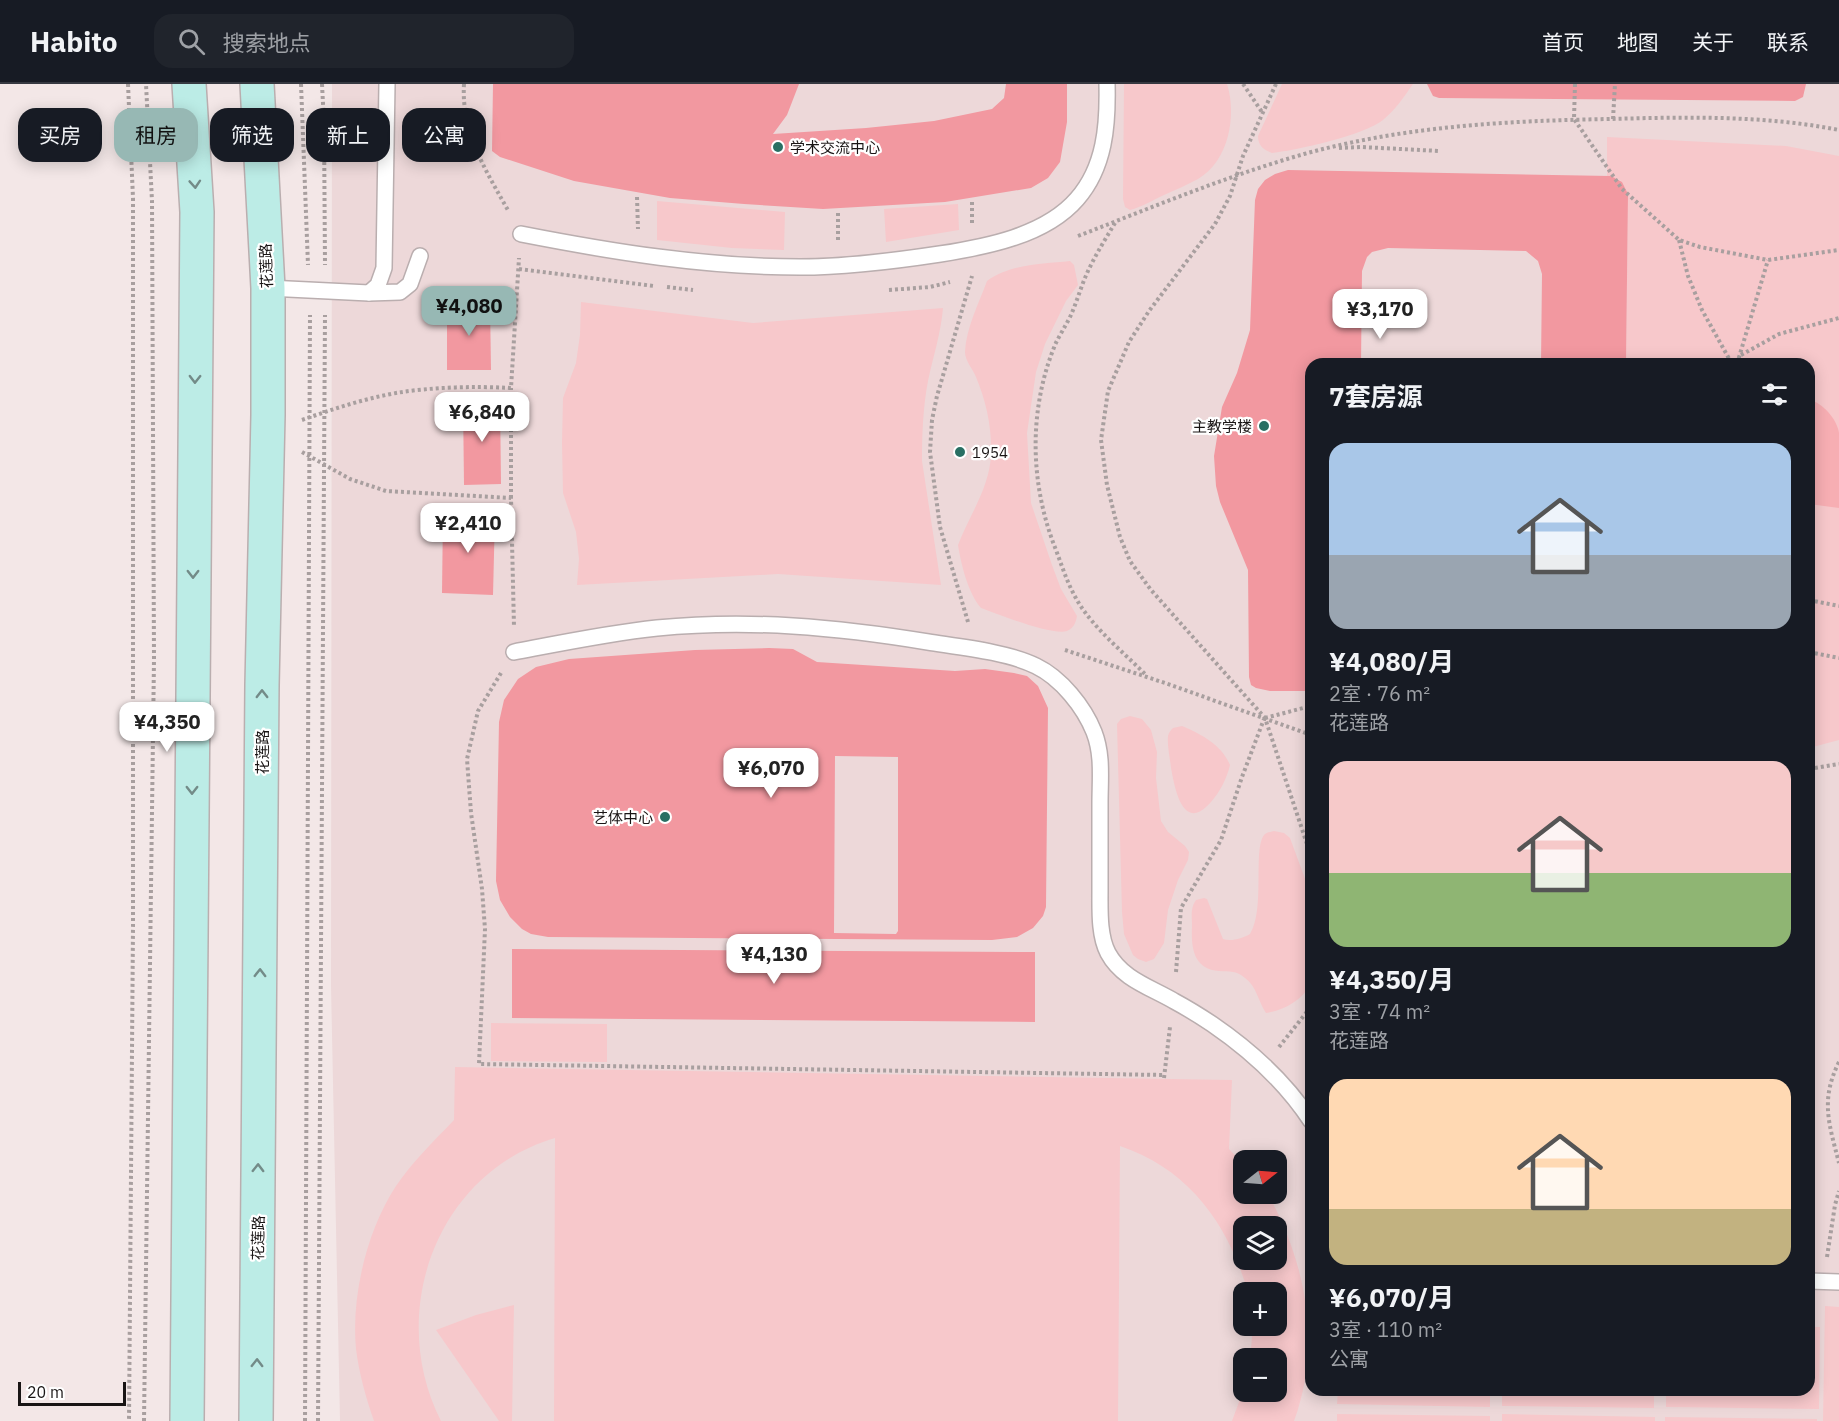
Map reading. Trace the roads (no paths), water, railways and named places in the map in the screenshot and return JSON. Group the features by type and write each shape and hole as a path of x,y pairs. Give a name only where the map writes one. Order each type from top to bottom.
{"main road":[{"path":"187,1421 197,212 189,84"},
{"name":"花莲路","path":"256,1421 262,685 268,433 268,288 257,84"}],"lane":[{"path":"369,293 378,285 384,268 387,84"},
{"path":"521,234 578,245 709,264 800,267 892,261 981,246 1042,225 1066,210 1080,195 1094,175 1103,148 1107,84"},
{"path":"268,288 395,293 403,291 410,284 420,256"},
{"path":"514,652 654,628 756,624 858,630 970,649 1008,657 1040,668 1057,681 1073,698 1089,722 1099,746 1101,771 1100,901 1102,929 1108,953 1129,977 1173,1000 1214,1026 1264,1066 1305,1113"}],"place":[{"name":"学术交流中心","path":"778,147"},
{"name":"主教学楼","path":"1264,426"},
{"name":"1954","path":"960,452"},
{"name":"艺体中心","path":"665,817"}]}
